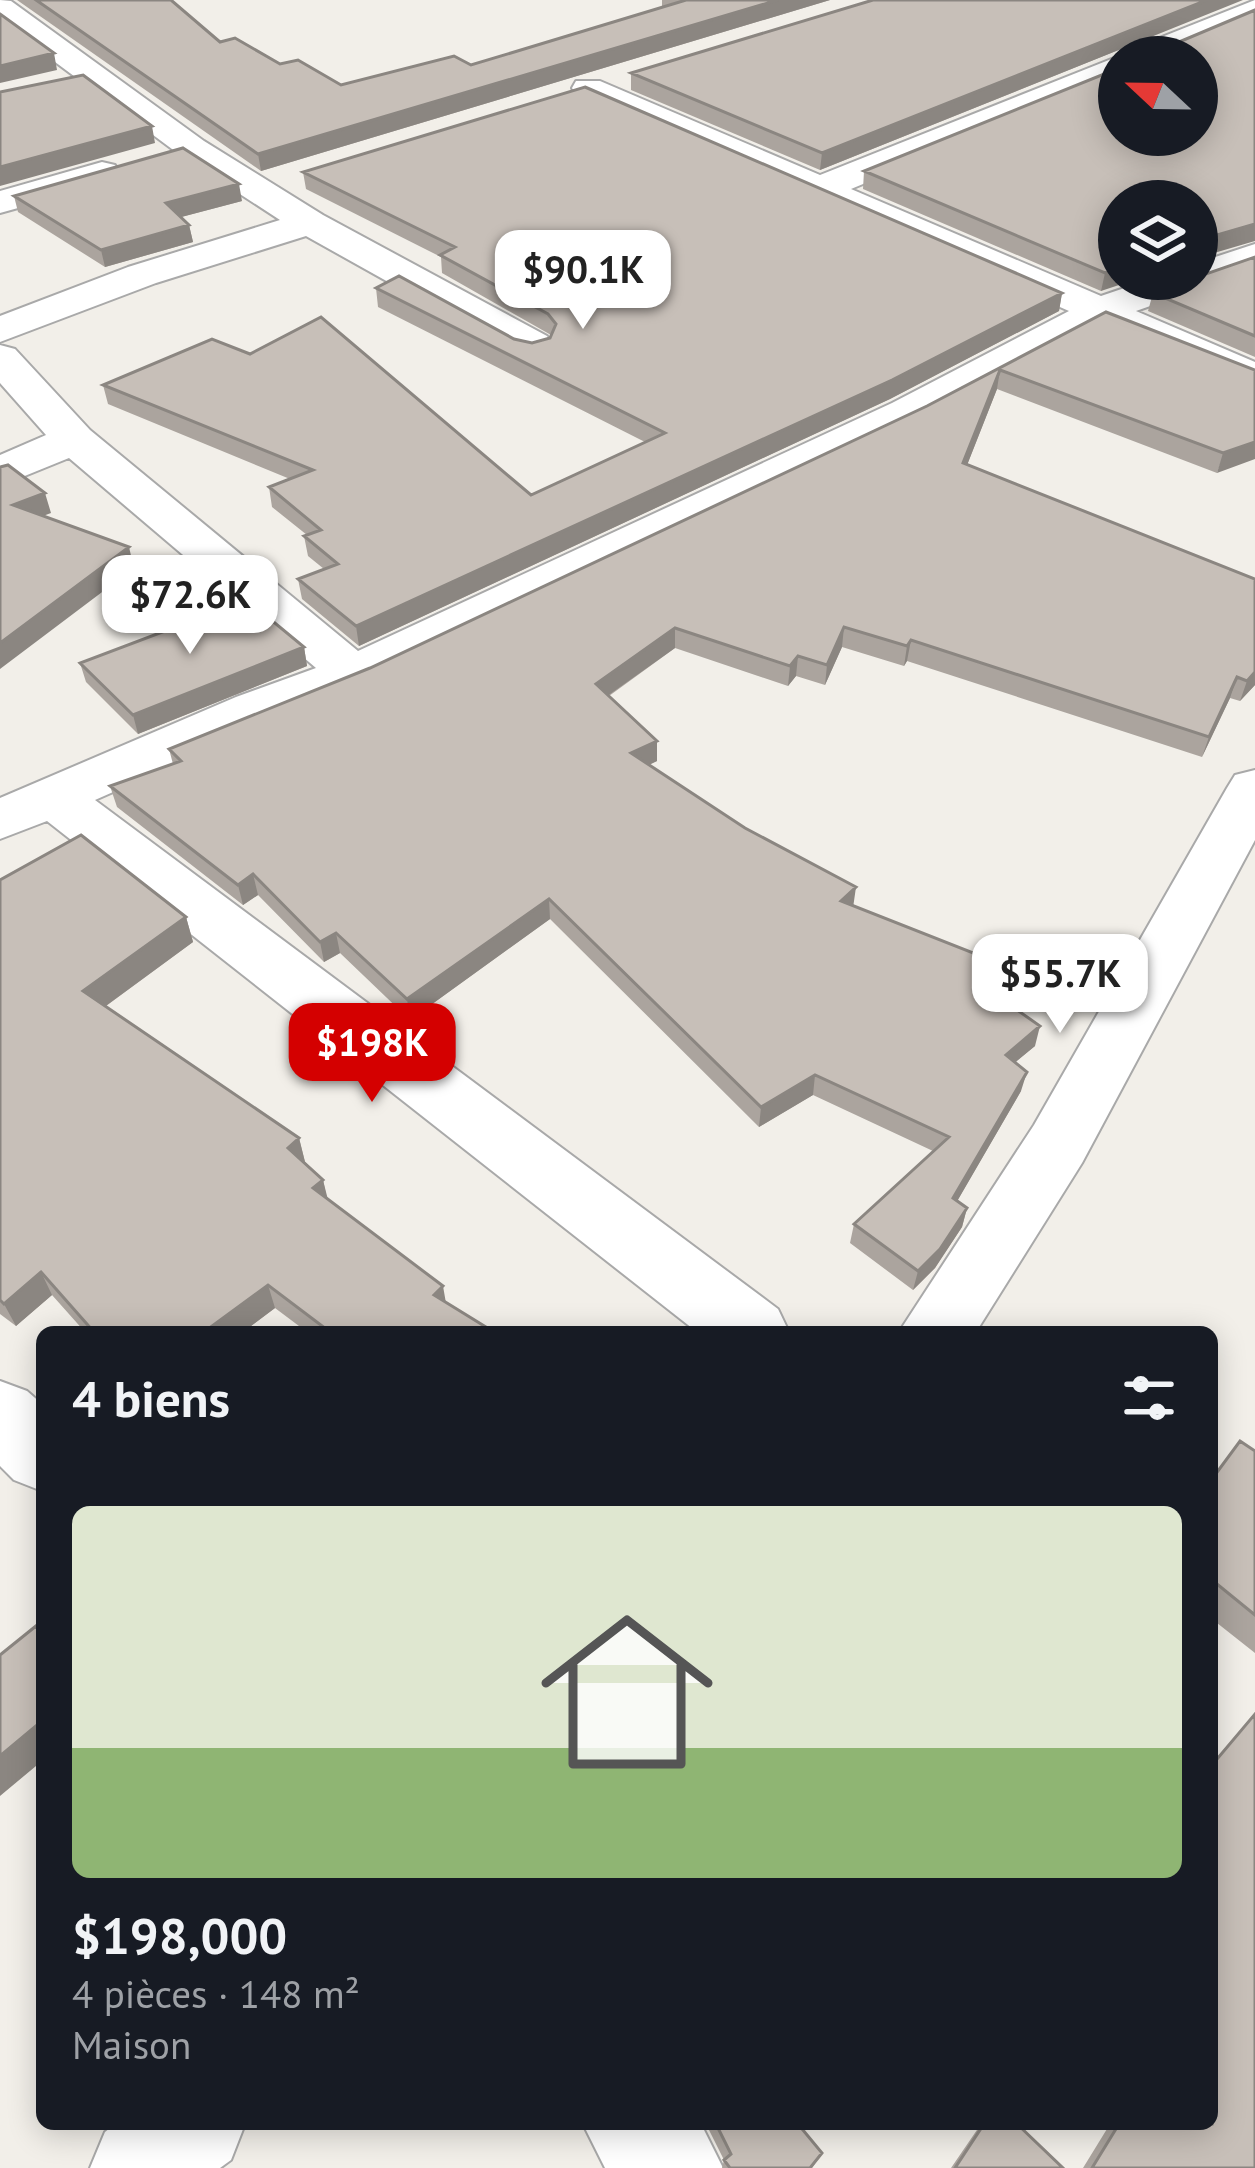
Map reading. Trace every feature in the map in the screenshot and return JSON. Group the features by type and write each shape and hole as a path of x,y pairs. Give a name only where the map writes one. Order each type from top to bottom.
{"street":[{"path":"0,7 192,148 310,223 532,345"},
{"path":"1190,36 1255,9"},
{"path":"632,74 577,91 823,187 1255,377"},
{"path":"823,187 1098,75"},
{"path":"47,86 93,76"},
{"path":"0,202 192,148"},
{"path":"257,188 301,174"},
{"path":"0,330 142,275 310,223"},
{"path":"1218,269 1255,256"},
{"path":"27,809 353,673 908,412 1128,300"},
{"path":"0,358 74,439 353,673"},
{"path":"0,472 74,439"},
{"path":"940,1326 1058,1144 1255,790"},
{"path":"27,809 744,1326"},
{"path":"0,1415 36,1449"},
{"path":"141,2168 188,2130"},
{"path":"638,2130 672,2168"}],"building":[{"path":"36,0 171,0 220,42 235,38 280,64 298,60 341,85 454,56 471,65 686,0 778,0 258,154"},
{"path":"873,0 1207,0 1116,36 1098,36 1098,43 822,153 631,73"},
{"path":"1255,10 1255,224 1218,235 1218,180 1098,180 1098,270 864,171 1098,76 1098,156 1218,156 1218,36 1193,36"},
{"path":"0,14 54,53 0,66"},
{"path":"83,75 152,126 0,167 0,92"},
{"path":"585,87 1062,293 892,380 356,626 298,579 338,564 304,536 321,530 269,487 313,470 103,385 212,339 250,354 321,317 531,495 665,433 376,288 399,276 514,339 532,343 550,338 556,324 548,314 440,255 455,247 303,172"},
{"path":"183,148 239,184 166,203 189,225 101,250 14,196"},
{"path":"1255,257 1255,336 1170,300 1218,300 1218,270"},
{"path":"1106,312 1255,370 1255,442 1223,453 1000,370 963,463 1255,579 1255,672 1247,681 1237,677 1209,737 911,640 907,646 844,627 827,665 798,656 790,666 675,628 596,684 657,741 631,753 745,828 856,887 841,901 1019,971 997,996 1040,1026 1006,1055 1027,1072 953,1198 967,1208 940,1249 918,1271 854,1224 949,1137 815,1075 761,1107 549,899 407,999 336,933 320,942 253,874 238,885 110,786 181,761 169,749 370,668 927,406"},
{"path":"8,465 45,493 13,505 129,547 0,643 0,467"},
{"path":"247,600 304,647 133,715 80,663"},
{"path":"81,835 186,917 83,991 299,1138 288,1148 323,1180 313,1188 443,1286 434,1295 484,1326 322,1326 268,1285 212,1326 89,1326 41,1272 4,1304 0,1300 0,880"},
{"path":"1240,1441 1255,1451 1255,1615 1218,1585 1218,1471"},
{"path":"36,1626 36,1726 0,1756 0,1655"},
{"path":"1255,1714 1255,2168 1092,2168 1115,2130 1218,2130 1218,1758"},
{"path":"719,2130 803,2130 822,2153 810,2168 730,2168 724,2160 731,2154"},
{"path":"980,2130 1023,2130 1063,2168 955,2168"}]}
